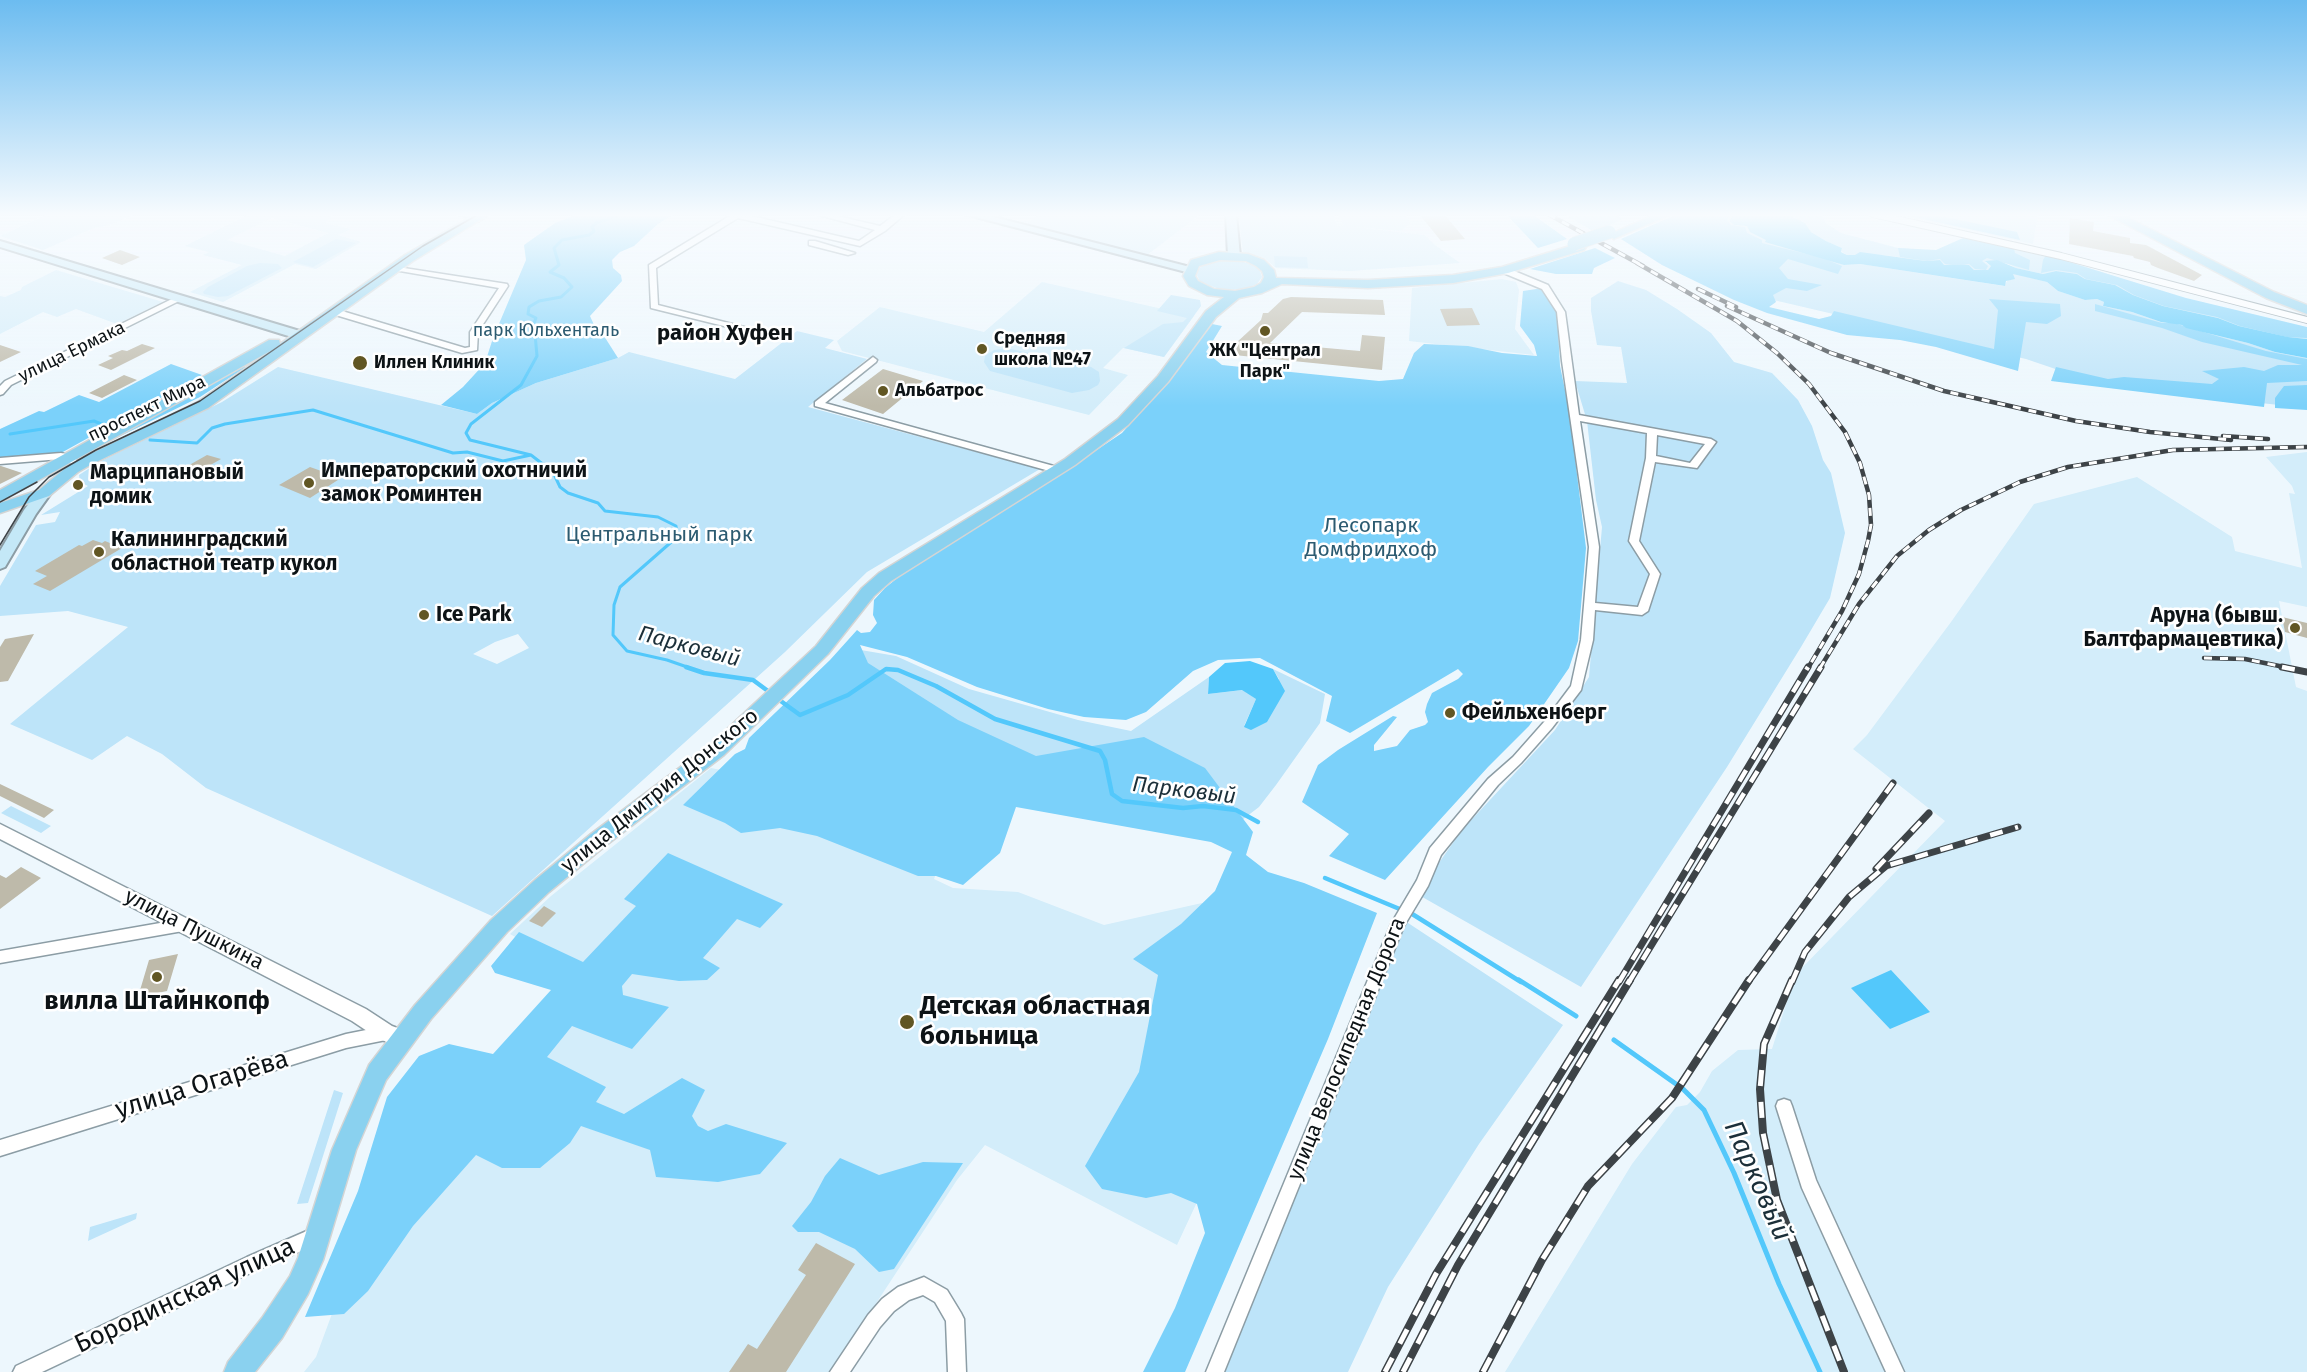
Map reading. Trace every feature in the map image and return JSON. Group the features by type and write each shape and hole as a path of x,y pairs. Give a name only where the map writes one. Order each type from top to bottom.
{"main road":[{"path":"111,278 294,334"},
{"name":"проспект Мира","path":"294,334 371,278"},
{"name":"проспект Мира","path":"0,496 72,463 294,334 380,278"},
{"path":"1190,278 1192,283 1211,292 1215,300 1211,314"},
{"path":"1266,285 1269,278"},
{"path":"1330,278 1368,280 1399,278"},
{"name":"улица Дмитрия Донского","path":"1211,292 1235,295 1258,290 1281,280 1395,284 1459,278"},
{"path":"2237,278 2307,310"},
{"path":"2251,278 2307,303"},
{"name":"улица Дмитрия Донского","path":"238,1372 272,1328 299,1285 358,1114 395,1036 423,1012 492,934 533,894 622,821 717,750 764,707 828,643 868,592 885,578 1104,439 1132,414 1163,379 1211,314 1235,295"},
{"name":"проспект Мира","path":"0,508 44,493 72,463"},
{"path":"0,496 26,488 44,493 29,513 0,564"}],"street":[{"path":"332,311 470,350 474,348 474,332 504,286 455,278"},
{"path":"653,278 654,306 745,330"},
{"name":"улица Велосипедная Дорога","path":"1215,1372 1401,917 1423,882 1435,852 1493,782 1517,760 1548,725 1577,687 1587,640 1594,547 1577,418 1566,361 1561,312 1545,287 1523,278"},
{"path":"2146,278 2307,320"},
{"name":"улица Ермака","path":"0,392 4,382 180,299"},
{"path":"873,360 818,404 1057,470"},
{"path":"1577,418 1711,442 1693,466 1651,458"},
{"path":"1590,606 1642,611 1655,574 1634,541 1651,458 1652,432"},
{"path":"0,461 50,456 72,463"},
{"name":"улица Пушкина","path":"0,831 359,1015 395,1036"},
{"path":"0,957 183,925"},
{"name":"улица Огарёва","path":"0,1148 346,1041 395,1036"},
{"path":"1784,1106 1808,1182 1895,1372"},
{"name":"Бородинская улица","path":"22,1372 253,1263 316,1236"},
{"path":"839,1372 874,1321 888,1305 904,1293 924,1286 941,1296 955,1318 957,1372"}],"shaded area":[{"path":"40,278 83,278 163,302 117,324 76,309 57,317 43,312 0,334 0,296 5,297 21,290 22,287"},
{"path":"217,278 268,278 223,302 190,292"},
{"path":"1952,278 2015,278 2006,281 2005,286"},
{"path":"2030,278 2083,278 2115,285 2133,295 2163,306 2218,318 2239,326 2307,339 2307,358 2275,352 2182,325 2161,322 2132,312 2103,306 2104,302 2097,299 2085,300 2058,291 2047,282"},
{"path":"1502,279 1516,282 1519,290 1515,329 1534,355 1409,341 1412,288"},
{"name":"Средняя школа №47","path":"1042,282 1194,316 1164,357 1123,348 1103,368 1128,375 1089,415 842,351 837,341 880,307 984,332"},
{"path":"2307,452 2307,607 2279,601 2296,687 2307,691 2307,1372 1505,1372 1632,1164 1676,1107 1687,1105 1700,1092 1712,1071 1738,1050 1772,1049 1795,975 1945,821 1853,749 1867,735 1951,622 2034,504 2137,477 2232,537 2235,551 2302,568 2289,493 2295,494 2292,486 2266,457"},
{"path":"1250,661 1273,669 1285,691 1267,722 1251,730 1244,727 1256,699 1242,690 1208,694 1209,677 1225,663"},
{"name":"Детская областная больница","path":"711,768 831,792 953,830 934,879 953,888 1018,892 1104,925 1202,903 1315,949 1177,1245 985,1145 957,1180 831,1372 304,1372 316,1357 428,1054 491,1072 577,972 510,934 551,896"},
{"path":"1891,970 1930,1012 1890,1029 1851,988"}],"green space":[{"path":"225,278 263,278 228,296 218,297 204,294 203,292"},
{"name":"парк Юльхенталь","path":"518,278 622,278 622,281 590,316 595,327 604,336 618,358 536,383 492,403 477,414 441,405 463,387 485,363"},
{"path":"1198,278 1261,278 1257,284 1246,289 1222,290 1200,282"},
{"path":"1689,278 1787,278 1822,285 1807,291 1786,288 1773,295 1776,302 1769,307 1819,319 1831,316 1834,311 1994,349 1998,310 1989,299 2060,304 2061,316 2047,324 2026,322 2018,371 1936,347 1900,340 1847,335 1767,313"},
{"path":"1737,278 1952,278 2004,286 2009,278 2032,278 2047,282 2058,291 2085,300 2097,299 2104,302 2103,306 2132,312 2161,322 2182,325 2275,352 2307,358 2307,408 2139,390 2082,378 2026,359 1752,295"},
{"path":"2083,278 2120,278 2187,300 2307,328 2307,339 2239,326 2218,318 2163,306 2133,295 2115,285"},
{"path":"2121,278 2186,298 2307,327 2307,338 2287,337 2240,326 2217,317 2164,306 2134,295 2117,285 2086,279"},
{"path":"1618,281 1646,290 1677,309 1711,333 1734,362 1772,373 1798,400 1812,426 1823,460 1831,473 1845,533 1830,598 1727,767 1581,987 1417,894 1462,830 1555,730 1589,677 1602,527 1596,500 1587,421 1575,381 1627,383 1621,347 1597,345 1591,311 1591,298"},
{"name":"Лесопарк Домфридхоф","path":"1543,288 1557,312 1560,366 1569,409 1586,548 1578,641 1569,668 1529,726 1488,767 1385,880 1329,856 1349,834 1302,802 1318,765 1338,750 1393,716 1397,717 1374,745 1374,751 1397,746 1410,730 1425,725 1428,722 1425,712 1432,693 1458,679 1463,674 1458,669 1350,733 1326,721 1332,696 1260,658 1218,660 1193,671 1146,712 1126,720 1084,717 1048,709 977,687 907,657 860,645 868,663 958,720 1036,756 1144,737 1205,768 1253,832 1246,855 1268,872 1304,883 1377,913 1328,1039 1185,1372 1143,1372 1175,1308 1205,1233 1197,1204 1171,1193 1146,1198 1102,1189 1085,1166 1139,1072 1158,975 1133,959 1181,924 1215,891 1232,852 1211,842 1016,807 1000,853 963,885 936,876 918,876 817,836 780,828 741,833 725,823 683,805 735,754 745,749 749,738 830,660 857,630 861,633 870,632 877,623 873,615 874,600 885,588 916,563 1031,494 1122,433 1169,381 1212,324 1222,326 1206,352 1222,365 1379,381 1403,379 1414,353 1424,344 1468,346 1502,353 1537,356 1534,345 1520,326 1523,291"},
{"path":"1171,295 1200,300 1201,306 1164,357 1124,348 1163,324 1183,322 1187,318 1157,311"},
{"path":"2095,304 2162,323 2174,323 2266,351 2307,359 2307,381 2267,383 2264,407 2051,381 2056,367 2108,379 2124,377 2212,384 2219,379 2202,371 2244,367 2264,371 2278,365 2302,365 2202,342 2162,328 2095,311"},
{"name":"Центральный парк","path":"797,331 834,340 825,348 867,359 808,407 1040,469 867,572 785,652 492,916 206,788 162,754 127,736 92,760 10,724 128,627 68,611 0,616 0,586 36,525 55,522 60,512 41,515 88,486 80,482 79,475 99,462 222,402 278,367 477,414 492,403 536,383 618,358 629,352 735,379","holes":["518,634 529,648 497,664 473,654 495,642"]},
{"path":"1007,348 1091,367 1099,372 1100,381 1098,385 1089,390 1072,393 990,371 984,362 985,356 994,350"},
{"path":"171,364 202,375 61,453 0,458 0,429 79,395 99,402"},
{"path":"243,366 246,367 200,397 96,448"},
{"path":"2307,385 2307,410 2275,408 2275,398 2284,386"},
{"path":"855,649 896,656 969,689 1078,720 1131,731 1209,677 1208,694 1243,690 1256,699 1244,726 1279,679 1273,669 1325,694 1320,723 1276,785 1259,807 1225,833 806,693"},
{"path":"11,806 51,826 41,833 1,813"},
{"path":"668,853 783,904 760,928 737,919 703,958 720,968 707,980 679,981 632,974 622,986 623,995 669,1007 632,1049 572,1026 547,1057 606,1087 596,1102 624,1114 682,1078 705,1090 692,1116 698,1126 708,1131 726,1124 787,1143 760,1174 718,1182 656,1177 650,1150 581,1126 570,1143 540,1168 502,1168 476,1155 413,1226 368,1291 344,1314 305,1317 358,1191 387,1097 419,1056 449,1044 493,1054 551,990 495,973 491,966 519,932 583,962 636,906 624,899"},
{"path":"1402,919 1563,1025 1479,1144 1388,1287 1348,1372 1221,1372 1255,1281 1317,1143"},
{"path":"334,1090 343,1093 308,1203 297,1204"},
{"path":"840,1158 879,1175 923,1162 963,1163 894,1269 879,1272 855,1249 819,1232 798,1232 792,1226 811,1202 825,1176"},
{"path":"137,1213 136,1219 88,1241 90,1227"}],"building":[{"name":"ЖК \"Централ Парк\"","path":"1291,297 1383,300 1385,315 1302,312 1270,343 1360,351 1362,335 1385,337 1382,370 1224,354 1261,320 1263,313 1268,313 1283,299"},
{"path":"1472,308 1480,325 1447,326 1440,309"},
{"path":"142,344 155,348 111,370 98,365 113,358 108,356"},
{"path":"0,345 21,352 0,362"},
{"name":"Альбатрос","path":"883,369 923,381 883,414 842,400"},
{"path":"124,375 137,380 102,398 89,393"},
{"path":"207,455 221,459 193,475 184,468"},
{"path":"1,466 22,473 0,484"},
{"name":"Императорский охотничий замок Роминтен","path":"310,467 341,478 310,498 279,485"},
{"path":"93,540 102,543 105,541 122,548 50,591 33,584 47,576 35,571 79,545 82,546"},
{"name":"Аруна (бывш. Балтфармацевтика)","path":"2282,617 2307,623 2307,638 2285,632"},
{"path":"34,634 8,681 0,682 0,647 5,639"},
{"path":"0,784 54,810 44,818 0,796"},
{"path":"21,867 41,878 0,909 0,875 6,878"},
{"path":"544,906 556,913 542,927 529,921"},
{"name":"вилла Штайнкопф","path":"178,954 167,991 138,997 149,960"},
{"path":"816,1243 855,1264 786,1372 729,1372 748,1344 757,1349 806,1275 798,1270"}],"waterway":[{"name":"Парковый","path":"531,455 470,440 466,433 471,424 521,385 537,356 534,323 536,318 528,314 529,307 539,301 561,297 572,287 564,278"},
{"path":"150,440 197,443 212,428 225,424 313,410 453,453 467,452 503,461 531,455"},
{"path":"10,434 94,421 106,426"},
{"name":"Парковый","path":"531,455 553,472 560,487 568,493 598,503 605,511 658,517 676,526 677,537 620,587 614,605 613,635 627,651 690,668"},
{"name":"Парковый","path":"686,667 704,673 753,680 772,694"},
{"name":"Парковый","path":"778,699 800,715 848,695 886,669 898,670 936,686 995,719 1100,751 1105,760 1112,794 1122,801 1183,808 1203,806 1236,810 1258,822"},
{"name":"Парковый","path":"1325,878 1402,910"},
{"name":"Парковый","path":"1409,912 1521,982"},
{"name":"Парковый","path":"1519,980 1576,1016"},
{"name":"Парковый","path":"1614,1040 1683,1089 1704,1110 1734,1173 1779,1284 1820,1372"}],"tram line":[{"path":"0,545 29,497 49,477 96,450 200,401 377,278"},
{"path":"0,502 37,482"}],"railway":[{"path":"1663,278 1737,321 1777,353 1809,384 1845,432 1860,463 1869,495 1871,525 1868,541 1859,574 1842,611 1808,668"},
{"path":"1698,289 1736,307"},
{"path":"1727,306 1831,353 1944,391 2076,421 2150,432 2231,440"},
{"path":"2223,436 2268,439"},
{"path":"1820,668 1859,604 1897,556 1929,530 1961,510 2020,482 2068,467 2173,450 2307,447"},
{"path":"2204,658 2245,659 2289,668"},
{"path":"1619,982 1808,667"},
{"path":"1629,982 1821,667"},
{"path":"2282,667 2307,672"},
{"path":"1748,982 1893,783"},
{"path":"1876,869 1929,813"},
{"path":"1792,982 1805,952 1849,897 1886,866 2018,827"},
{"path":"1385,1372 1436,1274 1619,980"},
{"path":"1403,1372 1458,1265 1630,980"},
{"path":"1483,1372 1542,1260 1588,1186 1672,1098 1749,980"},
{"path":"1792,980 1764,1044 1760,1089 1763,1133 1777,1200 1844,1372"}],"place":[{"name":"ЖК \"Централ Парк\"","path":"1265,331"},
{"name":"Средняя школа №47","path":"982,349"},
{"name":"Иллен Клиник","path":"360,363"},
{"name":"Альбатрос","path":"883,391"},
{"name":"Императорский охотничий замок Роминтен","path":"309,483"},
{"name":"Марципановый домик","path":"78,485"},
{"name":"Калининградский областной театр кукол","path":"99,552"},
{"name":"Ice Park","path":"424,615"},
{"name":"Аруна (бывш. Балтфармацевтика)","path":"2295,628"},
{"name":"Фейльхенберг","path":"1450,713"},
{"name":"вилла Штайнкопф","path":"157,977"},
{"name":"Детская областная больница","path":"907,1022"}],"district":[{"name":"район Хуфен","path":"725,334"}]}
